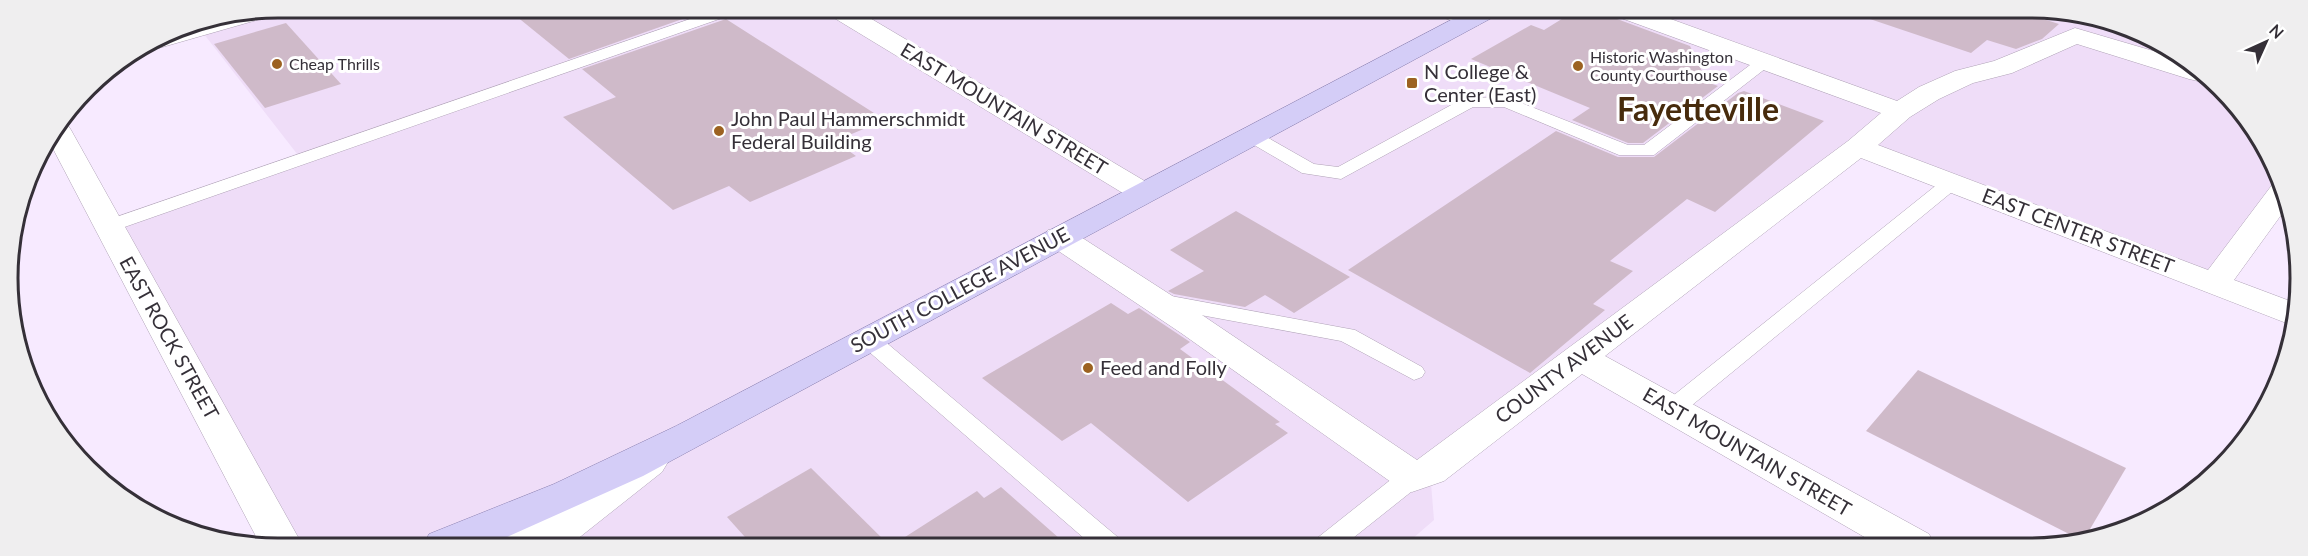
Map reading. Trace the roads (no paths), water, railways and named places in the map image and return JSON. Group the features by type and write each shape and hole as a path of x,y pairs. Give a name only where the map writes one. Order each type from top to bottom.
{"main road":[{"name":"SOUTH COLLEGE AVENUE","path":"466,538 499,526 664,450 1142,192 1474,18"}],"street":[{"name":"EAST MOUNTAIN STREET","path":"852,18 1142,192"},
{"path":"1644,18 1900,111"},
{"name":"COUNTY AVENUE","path":"1412,477 1430,471 1858,147 1900,111 1929,93 1964,77 2003,67 2075,35 2183,68"},
{"name":"EAST ROCK STREET","path":"60,136 278,538"},
{"name":"EAST CENTER STREET","path":"1858,147 2288,312"},
{"path":"2214,283 2277,199"},
{"path":"1059,237 1412,477"},
{"name":"EAST MOUNTAIN STREET","path":"1579,357 1900,538"},
{"path":"510,538 664,450"},
{"path":"549,538 664,450"}],"lane":[{"path":"108,226 708,18"},
{"path":"1250,135 1309,168 1341,173 1470,102 1506,102 1625,151 1648,151 1764,62"},
{"path":"1672,409 1951,183"},
{"path":"1156,301 1347,335 1414,372"},
{"path":"868,339 1102,538"},
{"path":"1335,538 1412,477"}],"place":[{"name":"Cheap Thrills","path":"277,64"},
{"name":"Historic Washington County Courthouse","path":"1578,66"},
{"name":"N College & Center (East)","path":"1412,83"},
{"name":"John Paul Hammerschmidt Federal Building","path":"719,131"},
{"name":"Feed and Folly","path":"1088,368"}],"district":[{"name":"Fayetteville","path":"1698,110"}]}
